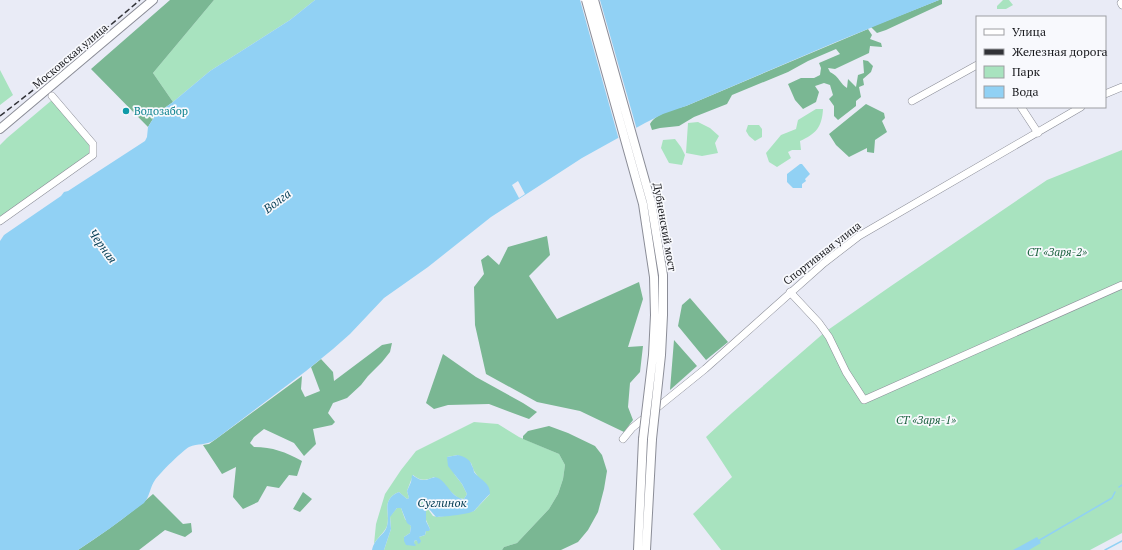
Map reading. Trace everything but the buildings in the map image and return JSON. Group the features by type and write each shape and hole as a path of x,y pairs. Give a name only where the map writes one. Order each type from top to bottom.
{"main road":[{"name":"Московская улица","path":"0,129 153,0"},
{"name":"Дубненский мост","path":"586,0 643,204 654,276 655,315 648,439"},
{"name":"Дубненский мост","path":"594,0 651,202 662,275 663,315 661,355 648,439"},
{"path":"638,550 648,439"},
{"path":"646,550 648,439"}],"street":[{"path":"912,101 976,66"},
{"path":"1106,94 1122,87"},
{"path":"0,221 93,155 93,144 52,96"},
{"path":"1022,108 1038,133"},
{"name":"Спортивная улица","path":"624,439 632,428 705,368 824,263 859,236 1079,108"},
{"path":"790,292 819,323 829,337 846,372 864,400 1122,285"}],"green space":[{"path":"170,0 214,0 153,73 173,102 156,114 148,127 91,69"},
{"path":"214,0 315,0 290,20 210,71 173,102 153,73"},
{"path":"942,0 942,4 886,30 877,33 871,27"},
{"path":"1003,0 1009,0 1013,5 1006,9 997,9 997,6"},
{"path":"868,29 872,35 870,39 881,43 882,47 870,46 869,53 835,69 828,68 830,72 847,88 848,79 856,87 858,75 864,73 863,60 868,61 873,66 871,72 863,79 864,85 859,87 861,97 856,101 856,106 838,120 834,116 834,106 829,99 833,95 830,85 824,83 815,86 819,92 816,102 803,109 795,100 788,84 801,78 814,78 820,75 821,68 819,63 840,54 836,49 808,61 788,72 732,95 727,104 694,117 679,126 652,130 650,124 661,114 686,106"},
{"path":"0,70 13,95 0,105"},
{"path":"52,100 91,144 90,153 0,219 0,145"},
{"path":"866,104 884,113 885,118 882,121 887,132 875,140 874,153 867,152 867,148 849,157 836,145 829,134"},
{"path":"816,109 823,109 820,125 814,133 800,141 801,150 792,150 788,152 791,158 777,167 769,162 766,153 781,135 796,129 798,120"},
{"path":"698,122 710,128 719,136 715,143 718,153 702,156 686,153 688,123"},
{"path":"748,125 759,125 762,129 762,137 755,141 749,136 746,131"},
{"path":"675,139 685,155 682,165 669,163 661,148 663,140"},
{"name":"СТ «Заря-1»","path":"1122,150 1122,533 1090,550 721,550 693,514 732,477 706,437 825,332 891,286 1047,180"},
{"path":"547,236 550,255 529,276 557,319 639,282 643,299 628,347 643,346 640,372 630,383 628,407 633,420 624,432 580,411 537,402 486,374 475,325 474,287 484,274 481,260 488,255 499,265 508,247"},
{"path":"690,298 728,342 706,360 678,326 682,305"},
{"path":"674,340 697,366 670,390"},
{"path":"392,343 390,352 361,385 347,398 333,403 328,413 335,422 332,425 313,429 316,444 304,456 294,443 264,429 254,437 250,443 254,447 279,451 302,461 297,476 289,475 279,488 267,486 258,502 243,509 233,497 236,467 222,474 203,445 209,444 302,376 301,389 305,397 320,391 311,367 321,359 333,372 334,381 382,345"},
{"path":"443,354 476,377 537,412 529,419 489,404 448,405 434,409 426,403"},
{"path":"474,422 498,424 519,437 559,454 565,465 563,479 558,494 549,509 517,543 504,547 502,550 384,550 391,529 390,516 397,508 401,508 405,519 411,526 410,533 404,537 411,545 413,545 415,540 417,541 419,537 425,535 426,531 430,529 426,520 426,511 420,503 421,502 423,502 433,516 438,517 474,511 490,494 474,471 471,463 458,455 447,457 455,475 467,494 464,499 458,498 434,477 423,480 413,475 407,491 409,498 407,499 399,492 393,495 390,499 387,507 387,526 374,544 376,524 385,494 416,451"},
{"path":"549,426 595,446 602,455 607,471 598,512 588,530 578,542 561,550 502,550 504,547 517,543 549,509 558,494 563,479 565,465 559,454 523,439 523,436 528,431"},
{"path":"303,492 312,499 300,512 293,509"},
{"path":"153,494 183,524 191,523 192,532 185,537 165,530 139,550 78,550 116,524"}],"water":[{"path":"315,0 939,0 686,106 663,114 582,158 491,217 428,267 384,298 350,334 333,349 216,439 209,443 189,447 185,450 171,462 155,480 144,503 78,550 0,550 0,241 4,235 61,196 64,192 68,191 145,141 148,127 156,114 173,102 210,71 290,20"},
{"path":"802,164 810,174 805,179 806,181 802,184 802,188 793,188 787,182 787,174"},
{"name":"Суглинок","path":"458,455 469,460 474,472 485,482 490,490 490,494 474,511 450,516 436,517 423,502 421,502 420,504 426,511 426,521 430,529 429,531 426,531 425,535 419,537 421,541 420,543 418,544 415,540 415,546 406,545 404,541 404,537 410,533 411,526 407,523 401,508 397,508 390,517 391,529 384,550 372,550 375,542 386,529 388,521 387,507 390,499 393,495 399,492 407,499 409,498 407,491 412,475 422,480 436,477 441,480 456,496 464,499 467,494 462,484 448,466 447,457"},
{"path":"1037,537 1041,543 1029,550 1013,550"}],"pier":[{"path":"580,0 600,0 637,130 619,140"},
{"path":"518,181 525,194 519,198 512,185"}],"waterway":[{"path":"1038,541 1112,498 1115,492"},
{"path":"1105,550 1122,541"}],"railway":[{"path":"0,116 41,84 140,0"}],"place":[{"name":"Водозабор","path":"126,111"}],"water label":[{"name":"Волга","path":"277,201"},
{"name":"Черная","path":"103,246"}],"park label":[{"name":"СТ «Заря-2»","path":"1057,252"}]}
